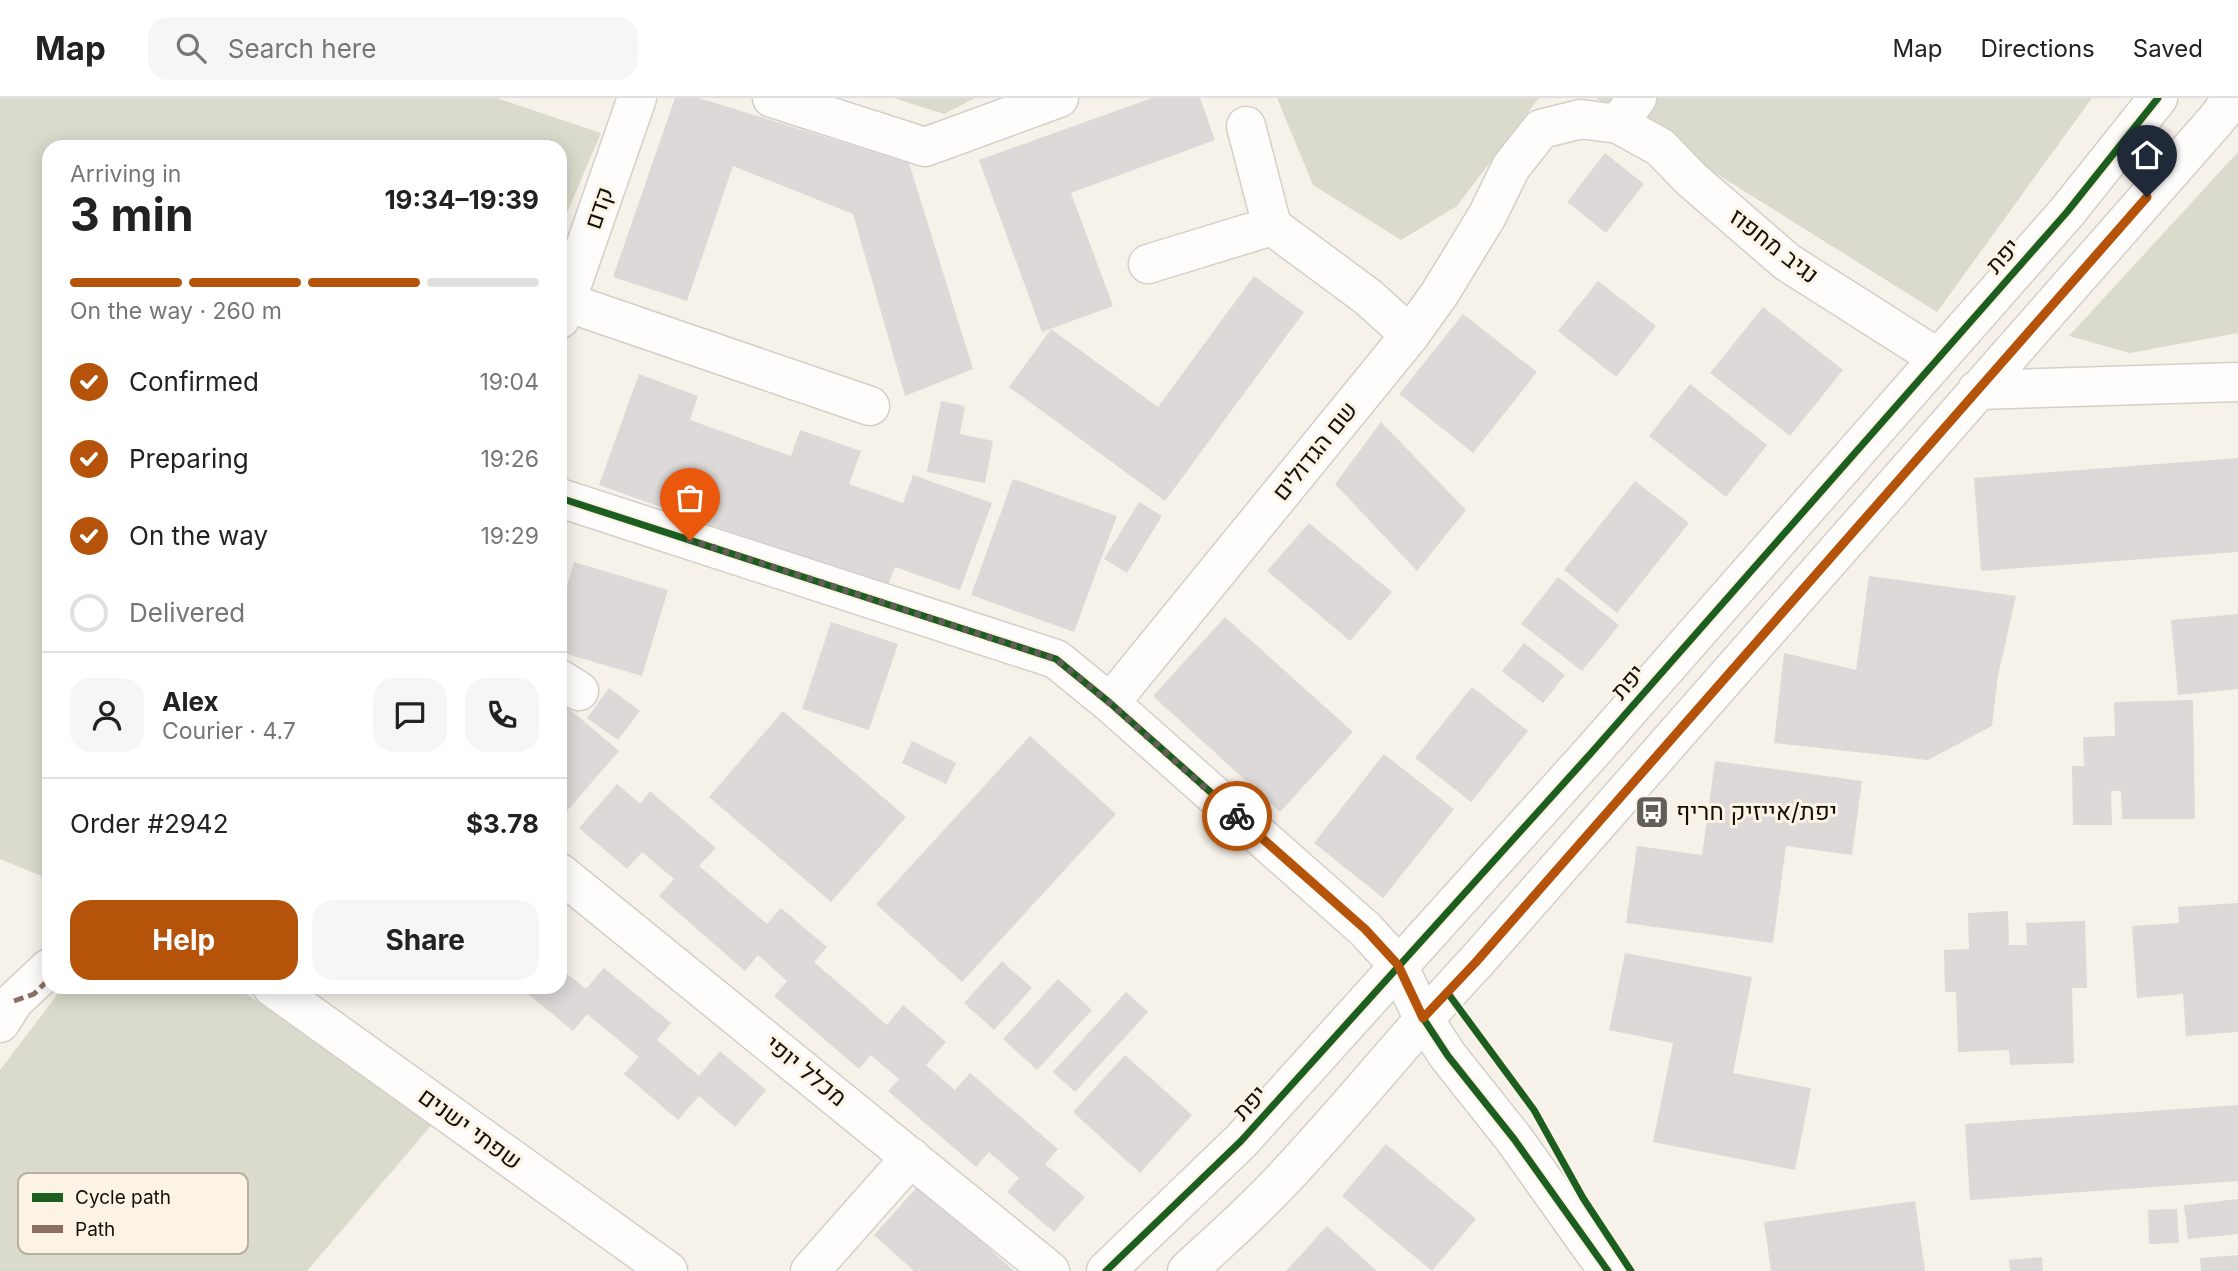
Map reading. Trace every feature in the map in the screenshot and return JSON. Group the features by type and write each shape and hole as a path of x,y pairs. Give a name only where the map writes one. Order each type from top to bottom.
{"street":[{"name":"קדם","path":"567,299 637,98"},
{"path":"772,98 925,147 1059,98"},
{"name":"יפת","path":"1107,1271 1241,1141 1437,925 2067,212 2158,98"},
{"path":"1188,1271 1283,1179 2229,107"},
{"name":"נגיב מחפוז","path":"1628,111 1691,179 1787,262 1938,358"},
{"name":"שם הגדולים","path":"1110,703 1410,335 1440,293 1487,216 1511,167 1541,130 1628,111"},
{"path":"1246,127 1272,226 1368,297 1410,335"},
{"path":"1147,264 1272,226"},
{"path":"567,311 870,406"},
{"path":"2029,331 2051,366 2108,386"},
{"path":"1978,390 2238,382"},
{"path":"567,500 1056,659 1110,703 1365,929 1398,965 1423,1018 1448,1056 1514,1139 1608,1271"},
{"name":"מכלל יופי","path":"567,879 1050,1271"},
{"path":"0,1023 14,1001 42,975"},
{"name":"שפתי ישנים","path":"282,994 668,1271"},
{"path":"810,1271 911,1157"}],"shaded area":[{"path":"0,98 497,98 601,133 567,213 567,140 42,140 42,876 0,859"},
{"path":"894,98 975,98 944,114"},
{"path":"1277,98 1539,98 1457,206 1401,240 1313,185"},
{"path":"1596,98 2092,98 1937,312"},
{"path":"2238,152 2238,333 2130,353 2069,336"},
{"path":"58,994 246,994 434,1122 307,1271 0,1271 0,1070"}],"building":[{"path":"675,98 699,98 909,163 973,369 905,396 853,214 733,166 687,301 613,277"},
{"path":"1152,98 1200,98 1215,140 1071,193 1113,306 1042,332 979,160"},
{"path":"1605,153 1644,184 1606,233 1567,202"},
{"path":"1254,276 1304,312 1165,501 1009,387 1051,329 1158,407"},
{"path":"1598,281 1656,326 1616,377 1558,331"},
{"path":"1763,307 1843,370 1790,436 1710,373"},
{"path":"1463,314 1537,372 1473,453 1399,394"},
{"path":"639,374 698,396 690,420 791,456 800,430 861,451 849,484 903,503 913,475 992,503 960,590 895,567 887,588 599,485"},
{"path":"1690,384 1767,445 1726,497 1649,436"},
{"path":"941,401 965,406 960,434 993,441 985,483 927,472"},
{"path":"1381,422 1466,510 1417,571 1335,484"},
{"path":"2238,458 2238,552 1981,571 1974,478"},
{"path":"1013,479 1117,516 1074,632 971,595"},
{"path":"1635,481 1689,523 1617,613 1564,570"},
{"path":"1139,502 1162,516 1127,573 1104,559"},
{"path":"1309,523 1392,592 1350,641 1267,571"},
{"path":"574,562 668,590 642,676 567,654 567,586"},
{"path":"1869,576 2016,596 1998,676 1992,726 1928,760 1774,743 1784,653 1856,670"},
{"path":"1558,577 1619,625 1582,671 1521,624"},
{"path":"2238,614 2238,689 2178,695 2171,620"},
{"path":"1225,617 1353,732 1280,812 1153,696"},
{"path":"831,622 898,644 869,730 802,709"},
{"path":"1524,643 1565,675 1543,703 1502,671"},
{"path":"1472,687 1528,731 1471,802 1415,758"},
{"path":"609,688 640,711 618,740 587,718"},
{"path":"2193,700 2195,819 2122,819 2121,791 2111,791 2112,825 2073,825 2072,766 2084,766 2083,737 2115,736 2114,702"},
{"path":"567,707 619,751 567,811"},
{"path":"783,711 906,817 831,902 709,797"},
{"path":"1030,736 1116,814 962,982 876,904"},
{"path":"912,741 956,763 946,784 902,763"},
{"path":"1384,754 1454,809 1383,898 1314,843"},
{"path":"1715,761 1862,781 1852,855 1786,846 1773,943 1626,923 1637,846 1702,855"},
{"path":"617,784 640,804 650,791 716,848 699,866 767,924 781,908 827,947 814,962 887,1025 903,1005 946,1042 926,1065 955,1090 970,1073 1058,1149 1045,1164 1085,1197 1054,1232 1007,1192 1019,1178 989,1152 976,1167 888,1091 899,1079 871,1055 859,1069 774,996 787,981 758,955 745,971 659,896 674,879 642,852 627,869 579,828"},
{"path":"2238,903 2238,1032 2186,1036 2183,994 2137,998 2132,926 2179,923 2178,907"},
{"path":"2008,911 2009,945 2027,945 2026,923 2085,921 2087,988 2072,988 2074,1063 2010,1065 2009,1050 1958,1052 1956,992 1945,992 1944,950 1969,949 1968,913"},
{"path":"1625,953 1752,977 1733,1073 1811,1088 1795,1170 1653,1142 1673,1043 1609,1030"},
{"path":"1002,961 1032,988 994,1030 964,1003"},
{"path":"604,968 671,1023 657,1040 699,1076 720,1051 766,1090 735,1127 699,1096 678,1120 624,1074 639,1057 587,1014 573,1031 528,994 567,994 567,974 586,989"},
{"path":"1058,979 1092,1010 1037,1070 1003,1039"},
{"path":"1126,992 1148,1012 1075,1092 1053,1072"},
{"path":"1125,1055 1192,1115 1140,1173 1073,1112"},
{"path":"2238,1105 2238,1181 1970,1200 1965,1124"},
{"path":"1386,1144 1476,1219 1432,1271 1342,1196"},
{"path":"919,1185 1014,1271 914,1271 874,1235"},
{"path":"2238,1199 2238,1234 2188,1239 2184,1205"},
{"path":"1915,1201 1925,1271 1771,1271 1764,1222"},
{"path":"2177,1209 2179,1243 2149,1244 2148,1210"},
{"path":"1327,1226 1377,1271 1286,1271"},
{"path":"2238,1255 2238,1271 2201,1271 2200,1258"},
{"path":"2042,1257 2043,1271 2010,1271 2009,1260"}],"marked path":[{"path":"14,1001 34,994 42,986"}],"cycle path":[{"path":"1106,1271 1241,1141 1592,752 2067,212 2158,98"},
{"path":"567,500 1056,659 1110,703 1365,929 1398,965 1423,1018 1448,1056 1514,1139 1608,1271"},
{"path":"1447,992 1534,1110 1583,1198 1631,1271"}],"way so far":[{"path":"690,540 1056,659 1110,703 1237,816"}],"place":[{"name":"יפת/אייזיק חריף","path":"1652,812"}],"route":[{"path":"1237,816 1365,929 1398,965 1423,1018 1476,962 2147,197"}]}
